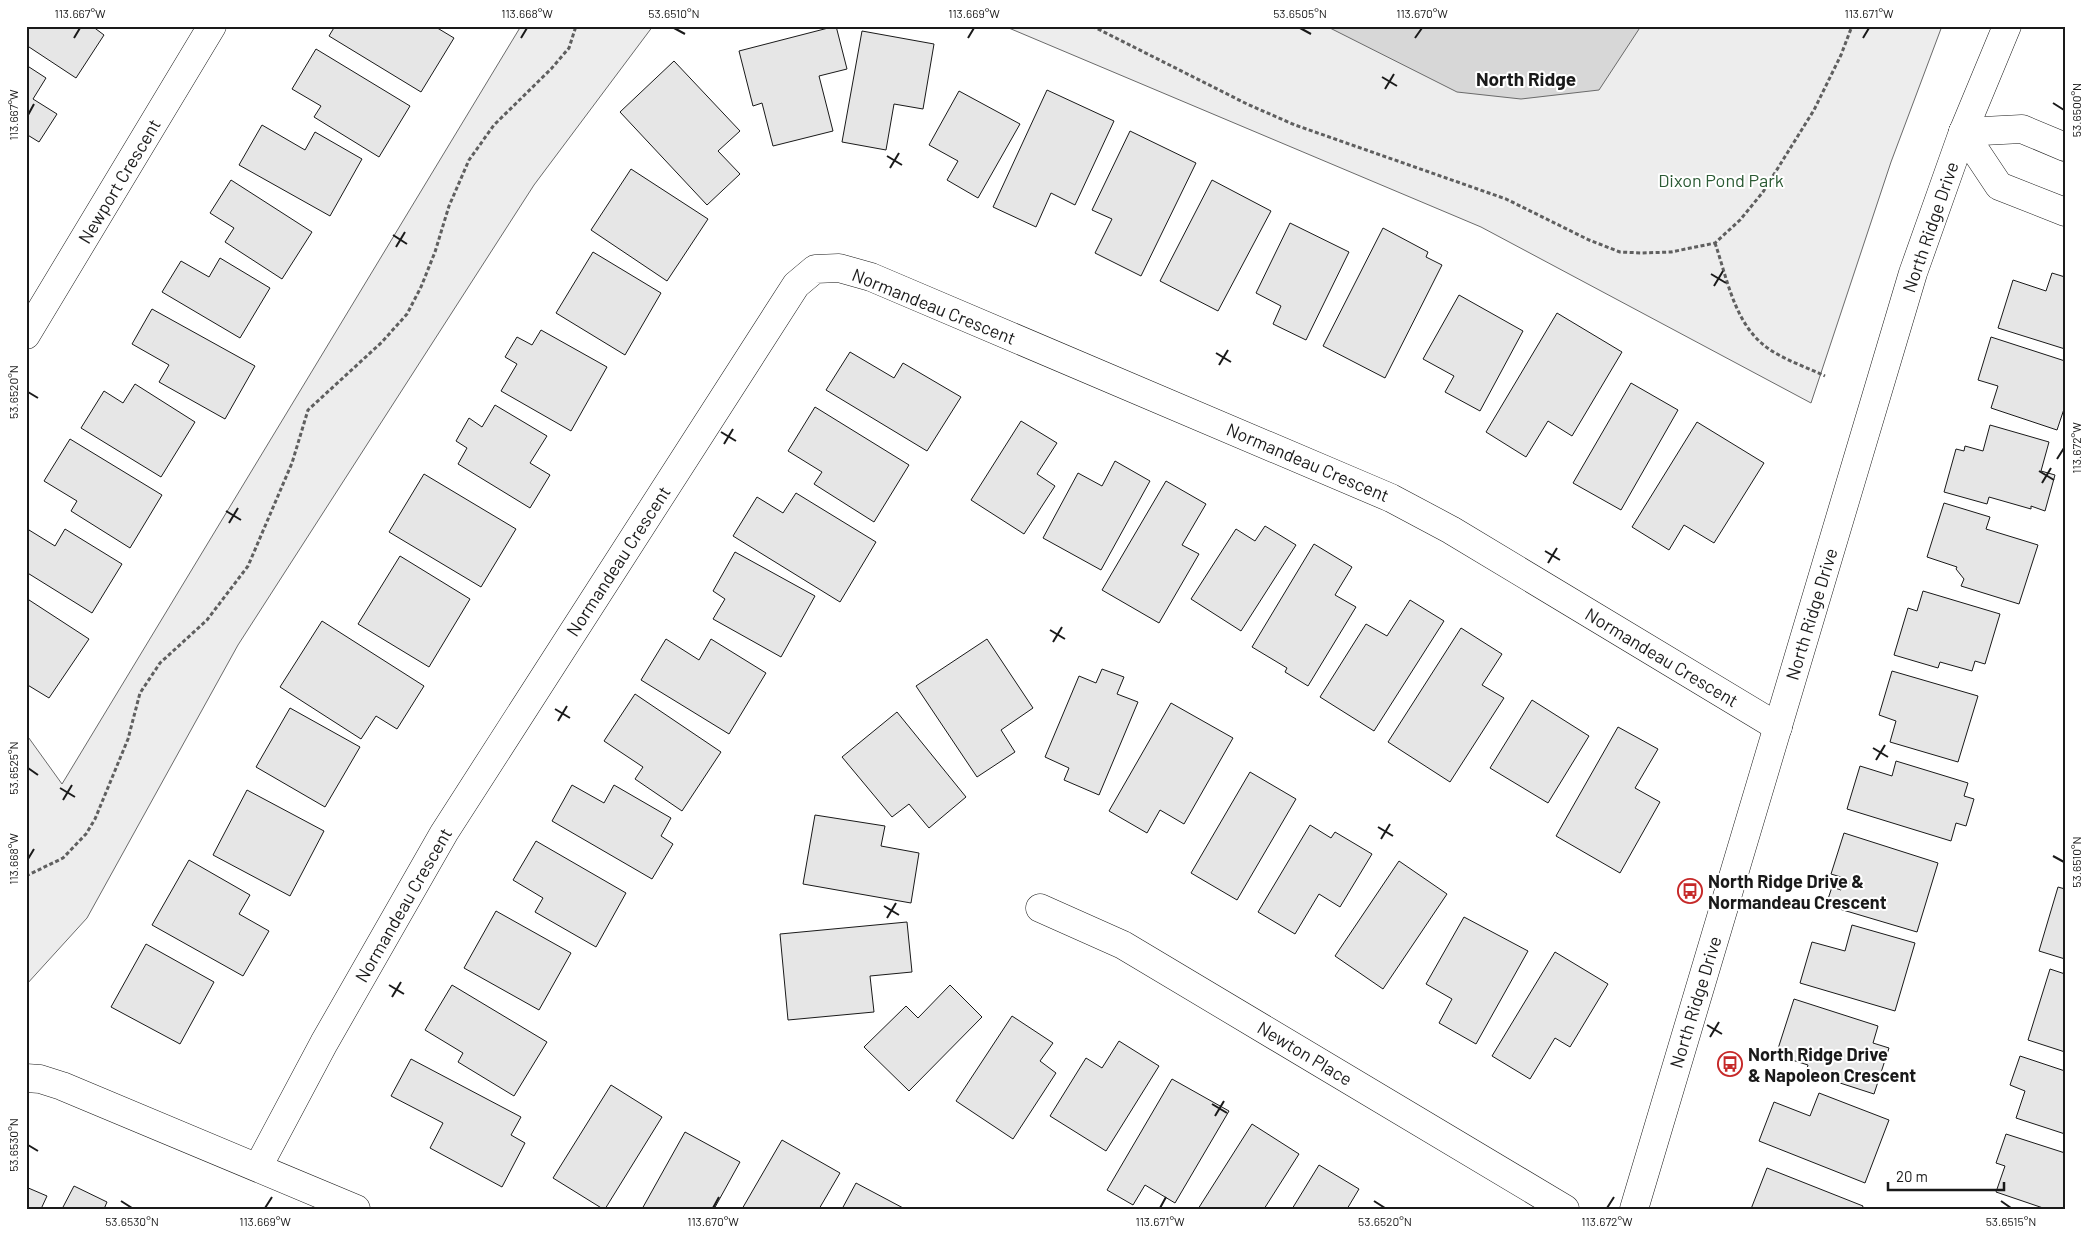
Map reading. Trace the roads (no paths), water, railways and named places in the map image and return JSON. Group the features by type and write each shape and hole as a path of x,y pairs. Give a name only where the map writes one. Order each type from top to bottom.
{"street":[{"name":"Newport Crescent","path":"26,335 212,26"},
{"name":"North Ridge Drive","path":"1634,1209 1913,273 1963,132 2007,26"},
{"path":"1963,132 2022,129 2065,147"},
{"path":"1963,132 2000,186 2065,212"},
{"name":"Normandeau Crescent","path":"258,1167 324,1043 444,833 796,285 816,269 838,268 871,278 1392,498 1451,530 1778,727"},
{"name":"Newton Place","path":"1040,908 1123,945 1565,1209"},
{"path":"26,1078 40,1079 62,1086 356,1209"}],"place":[{"name":"North Ridge Drive & Normandeau Crescent","path":"1690,891"},
{"name":"North Ridge Drive & Napoleon Crescent","path":"1730,1064"}],"district":[{"name":"North Ridge","path":"1526,78"}],"park label":[{"name":"Dixon Pond Park","path":"1721,180"}]}
